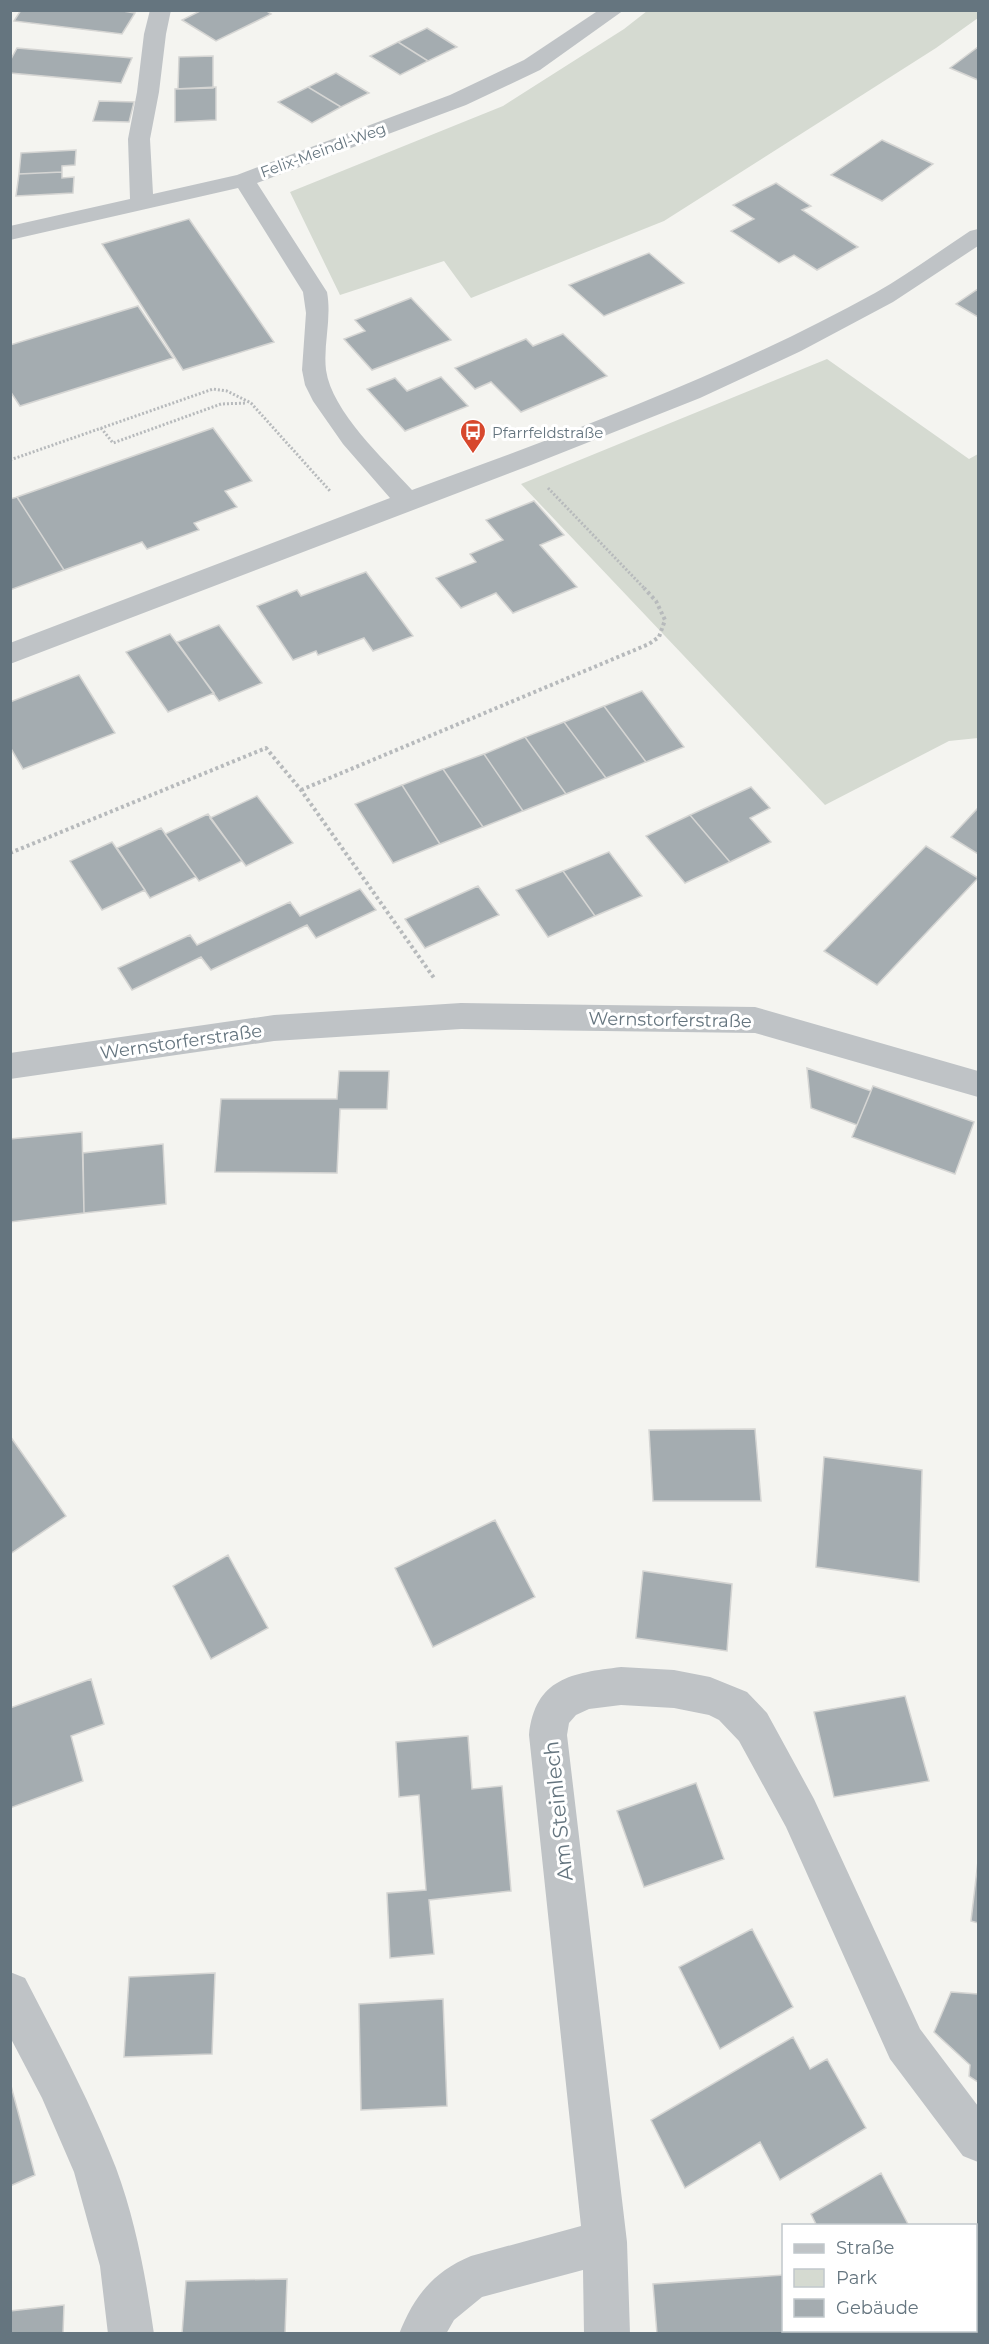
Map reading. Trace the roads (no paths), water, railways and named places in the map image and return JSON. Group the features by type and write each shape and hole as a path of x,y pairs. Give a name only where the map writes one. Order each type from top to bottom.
{"street":[{"path":"142,203 139,139 148,92 154,34 161,10"},
{"name":"Felix-Meindl-Weg","path":"10,233 43,228 244,180 458,100 532,64 614,10"},
{"path":"244,180 315,292 320,311 314,370 317,388 341,423 407,501"},
{"path":"10,654 522,459 691,392 792,346 885,297 978,236"},
{"name":"Wernstorferstraße","path":"10,1066 274,1028 461,1016 755,1020 978,1084"},
{"name":"Am Steinlech","path":"607,2334 605,2242 548,1735 550,1715 562,1701 588,1690 621,1686 674,1689 710,1696 733,1706 753,1727 800,1813 905,2044 978,2141"},
{"path":"10,1993 57,2083 95,2170 122,2266 131,2334"},
{"path":"421,2334 438,2304 471,2278 605,2242"}],"place":[{"name":"Pfarrfeldstraße","path":"473,455"}]}
